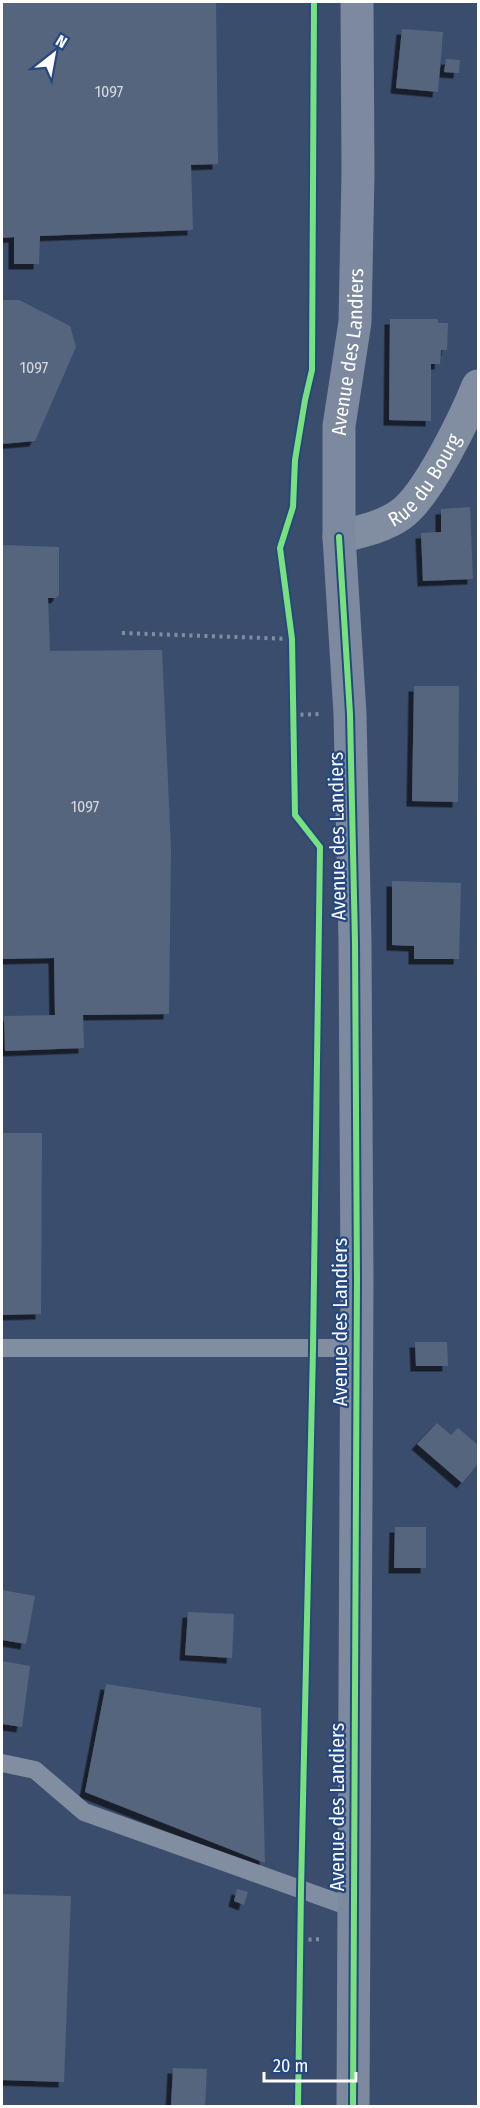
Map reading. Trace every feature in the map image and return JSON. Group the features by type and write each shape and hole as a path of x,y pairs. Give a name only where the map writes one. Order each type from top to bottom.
{"main road":[{"name":"Avenue des Landiers","path":"353,2106 356,942 350,714 339,537 339,426 355,322 358,174 357,2"}],"street":[{"name":"Rue du Bourg","path":"339,537 385,523 406,511 430,480 478,386"}],"lane":[{"path":"2,1348 356,1348"},
{"path":"2,1763 35,1770 84,1812 353,1908"}],"path":[{"path":"122,633 292,639"}],"building":[{"path":"2,2 216,2 218,164 191,165 193,230 40,236 39,264 14,264 14,237 2,238"},
{"path":"402,29 443,32 438,92 396,88"},
{"path":"446,59 460,60 459,73 444,72"},
{"path":"2,300 19,300 70,326 76,347 35,441 2,444"},
{"path":"390,319 438,319 438,323 448,323 447,350 441,350 440,364 431,364 431,421 389,420"},
{"path":"470,507 473,579 423,581 421,533 441,532 441,509"},
{"path":"2,545 59,547 59,595 56,598 48,598 50,651 162,650 171,849 169,1014 83,1015 84,1048 5,1051 4,1016 55,1015 54,958 2,959"},
{"path":"414,686 459,686 458,802 412,801"},
{"path":"392,881 461,883 459,959 414,959 414,946 392,945"},
{"path":"2,1133 42,1133 41,1314 2,1315"},
{"path":"415,1342 447,1342 448,1366 416,1366"},
{"path":"437,1423 451,1435 458,1428 478,1445 478,1464 462,1483 417,1444"},
{"path":"395,1527 426,1527 426,1568 394,1568"},
{"path":"2,1590 35,1596 26,1644 2,1640"},
{"path":"188,1612 234,1614 232,1658 185,1655"},
{"path":"2,1661 30,1666 22,1727 2,1724"},
{"path":"106,1684 261,1708 265,1863 85,1792"},
{"path":"237,1889 248,1892 244,1905 234,1901"},
{"path":"2,1894 71,1896 64,2082 2,2080"},
{"path":"173,2068 207,2069 205,2106 171,2106"}],"cycle path":[{"path":"298,2106 320,847 295,815 292,639 280,548 293,507 295,460 312,370 314,2"},
{"path":"339,537 350,714 355,942 357,1280 353,2106"}]}
